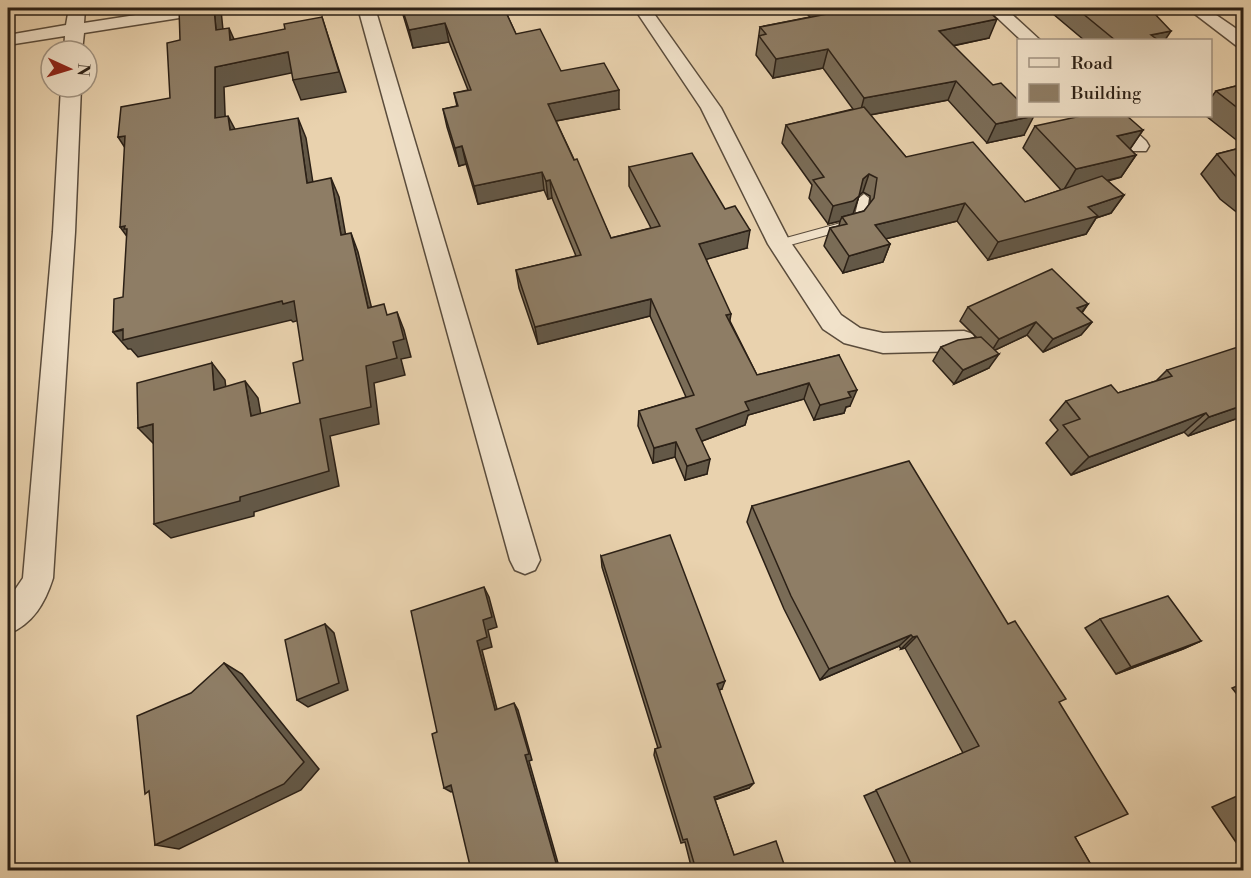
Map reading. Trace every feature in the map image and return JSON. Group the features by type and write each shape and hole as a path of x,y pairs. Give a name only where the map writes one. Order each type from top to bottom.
{"street":[{"path":"74,39 77,8"},
{"path":"8,40 211,8"},
{"path":"366,8 525,560"},
{"path":"642,8 711,108 779,244 832,322 853,336 883,344 964,341"},
{"path":"995,8 1030,39"},
{"path":"1195,8 1244,43"},
{"path":"8,620 33,593 38,578 64,232 70,99"},
{"path":"1109,117 1139,146"}],"lane":[{"path":"779,244 852,224 860,216 864,198"}],"building":[{"path":"179,8 214,8 216,30 229,28 230,40 285,29 284,24 322,17 339,72 293,80 288,52 215,67 215,118 228,116 230,130 298,118 307,183 331,178 341,235 351,233 368,308 384,304 387,315 397,312 404,339 393,342 397,358 366,366 371,407 320,419 329,471 240,497 240,501 154,524 153,424 138,428 137,383 212,363 214,390 245,381 251,416 300,403 293,363 303,360 294,301 283,304 282,301 123,340 123,329 113,332 114,299 123,297 127,229 124,229 125,226 120,227 125,136 118,137 121,107 170,98 167,43 180,40"},
{"path":"402,8 504,8 516,34 540,29 561,71 604,63 619,90 548,104 574,160 577,159 611,238 660,226 629,167 692,153 725,209 735,206 750,230 699,244 731,314 726,315 757,375 839,355 857,390 848,392 851,397 820,405 809,383 745,402 749,410 696,429 710,459 687,466 676,442 654,448 639,411 694,395 651,299 535,327 516,270 581,255 550,180 546,181 542,172 474,186 462,146 455,148 443,109 458,106 454,93 471,90 445,23 409,30"},
{"path":"821,8 985,8 997,19 939,31 993,85 1001,83 1017,99 1017,117 1029,117 996,124 956,81 864,98 828,49 776,59 759,36 766,34 760,27 827,14"},
{"path":"1076,8 1154,8 1158,11 1153,12 1171,31 1151,35 1157,39 1114,39"},
{"path":"1244,84 1244,113 1216,91"},
{"path":"864,107 906,157 973,142 1025,202 1102,176 1124,195 1088,207 1098,216 998,242 965,203 875,225 890,244 849,256 830,228 847,224 842,217 864,211 874,198 877,178 869,174 863,179 859,196 853,201 833,206 813,180 824,177 786,125"},
{"path":"1076,117 1128,117 1143,130 1117,136 1136,155 1076,169 1035,126"},
{"path":"1244,147 1244,183 1217,154"},
{"path":"1052,269 1088,304 1077,308 1092,322 1053,339 1036,322 999,339 968,307"},
{"path":"981,337 999,354 963,370 941,347 958,340"},
{"path":"1244,345 1244,405 1209,417 1206,413 1089,457 1063,425 1080,419 1066,401 1111,385 1118,393 1172,376 1167,370"},
{"path":"909,461 1008,624 1015,621 1066,699 1059,702 1128,814 1075,837 1094,870 914,870 876,790 979,746 917,636 911,635 829,669 791,596 752,506"},
{"path":"670,535 725,681 717,684 754,783 714,797 734,855 776,841 786,870 696,870 687,839 683,840 655,749 661,747 601,556"},
{"path":"484,587 492,617 483,620 487,637 477,641 495,710 514,703 529,754 525,755 558,870 471,870 451,785 444,788 432,734 437,732 411,611"},
{"path":"1168,596 1201,641 1131,667 1100,619"},
{"path":"325,624 339,683 297,700 285,640"},
{"path":"224,663 304,762 284,784 155,845 149,791 145,794 137,716 191,693"}]}
